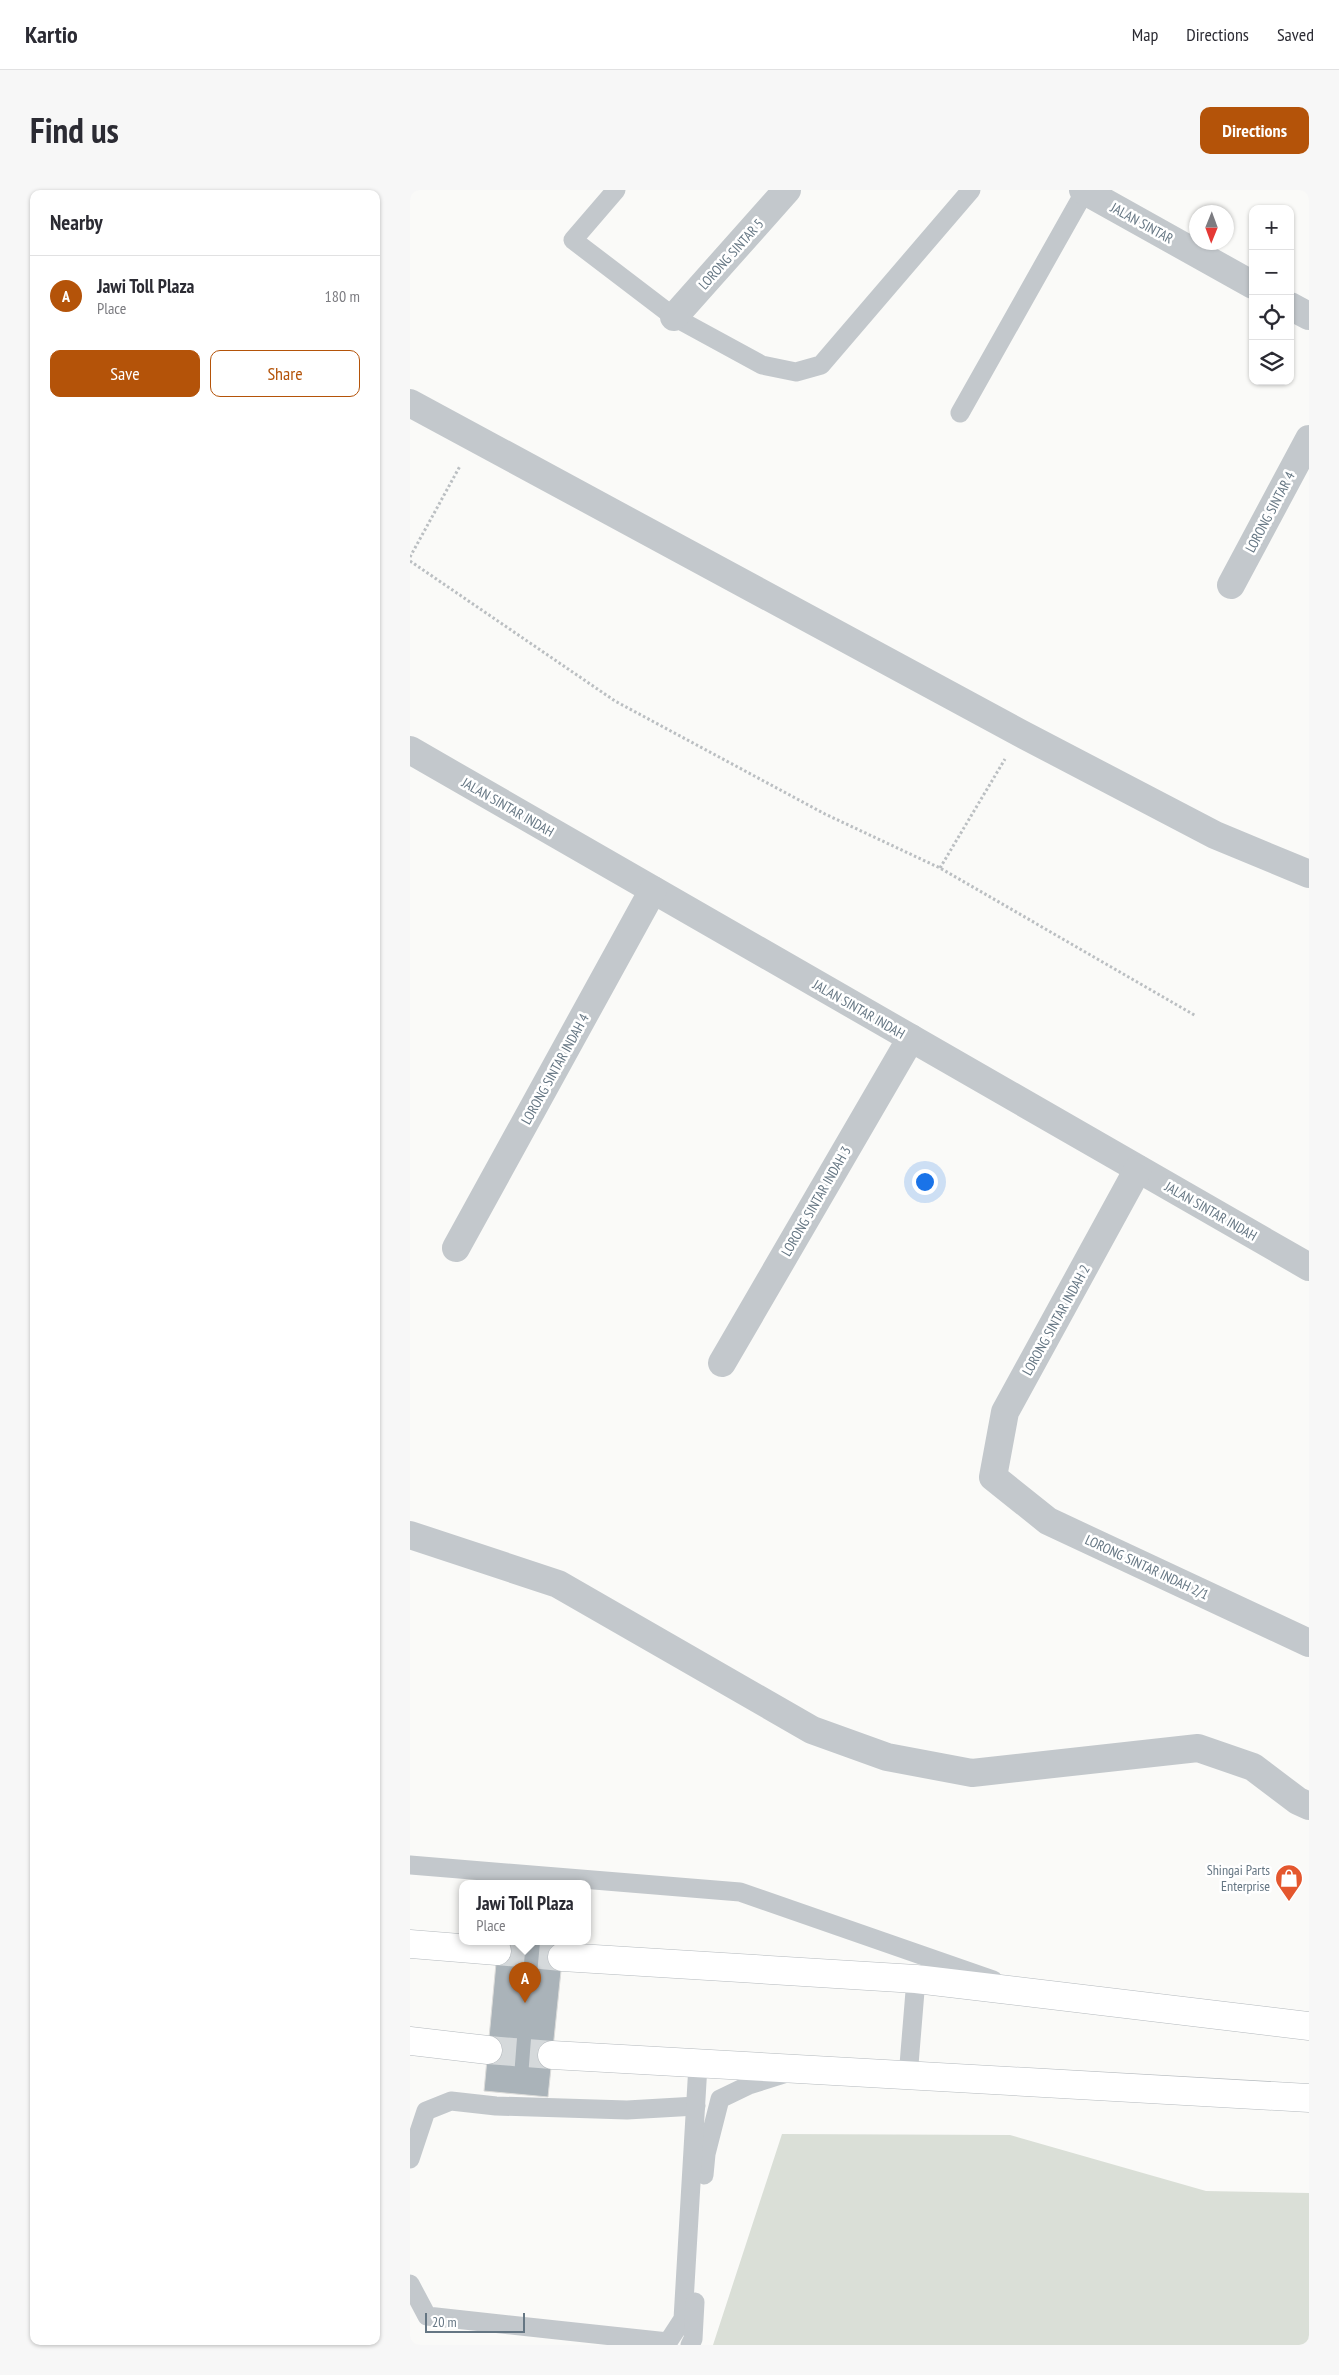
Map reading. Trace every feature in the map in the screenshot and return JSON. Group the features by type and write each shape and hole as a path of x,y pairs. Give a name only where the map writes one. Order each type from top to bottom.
{"highway":[{"path":"410,1944 497,1951"},
{"path":"562,1957 916,1979 1024,1990 1309,2026"},
{"path":"410,2042 488,2050"},
{"path":"552,2055 698,2065 1309,2098"}],"street":[{"name":"LORONG SINTAR 5","path":"674,317 788,190"},
{"name":"JALAN SINTAR","path":"1084,190 1249,283"},
{"path":"1294,308 1309,316"},
{"path":"410,403 1020,733 1215,835 1309,874"},
{"name":"LORONG SINTAR 4","path":"1231,585 1309,439"},
{"name":"JALAN SINTAR INDAH","path":"412,757 653,890 1309,1267"},
{"name":"LORONG SINTAR INDAH 4","path":"456,1248 653,890"},
{"name":"LORONG SINTAR INDAH 3","path":"722,1363 910,1038"},
{"name":"LORONG SINTAR INDAH 2","path":"993,1477 1005,1412 1138,1169"},
{"name":"LORONG SINTAR INDAH 2/1","path":"993,1477 1048,1521 1309,1643"},
{"path":"410,1534 558,1584 812,1730 887,1757 972,1774 1198,1748 1253,1767 1298,1801 1309,1806"}],"lane":[{"path":"616,190 573,240 674,317 762,365 796,372 821,365 972,190"},
{"path":"960,413 1084,190"},
{"path":"410,1865 740,1892 1024,1990"},
{"path":"908,2076 916,1979"},
{"path":"410,2284 427,2316 668,2342 683,2319 698,2065"},
{"path":"690,2345 693,2339 706,2154 720,2099 749,2085 795,2070"},
{"path":"410,2159 426,2111 452,2101 496,2106 627,2110 696,2106"}],"path":[{"path":"410,557 476,438"},
{"path":"410,561 615,701 825,814 940,868 1196,1016"},
{"path":"940,868 1020,733"}],"shaded area":[{"path":"782,2134 1010,2135 1206,2191 1309,2193 1309,2345 713,2345"}],"building":[{"path":"498,1945 564,1945 548,2097 484,2091"}],"tunnel":[{"path":"497,1951 562,1957"},
{"path":"488,2050 552,2055"}],"place":[{"name":"Shingai Parts Enterprise","path":"1289,1902"},
{"name":"Jawi Toll Plaza","path":"525,2003"}]}
